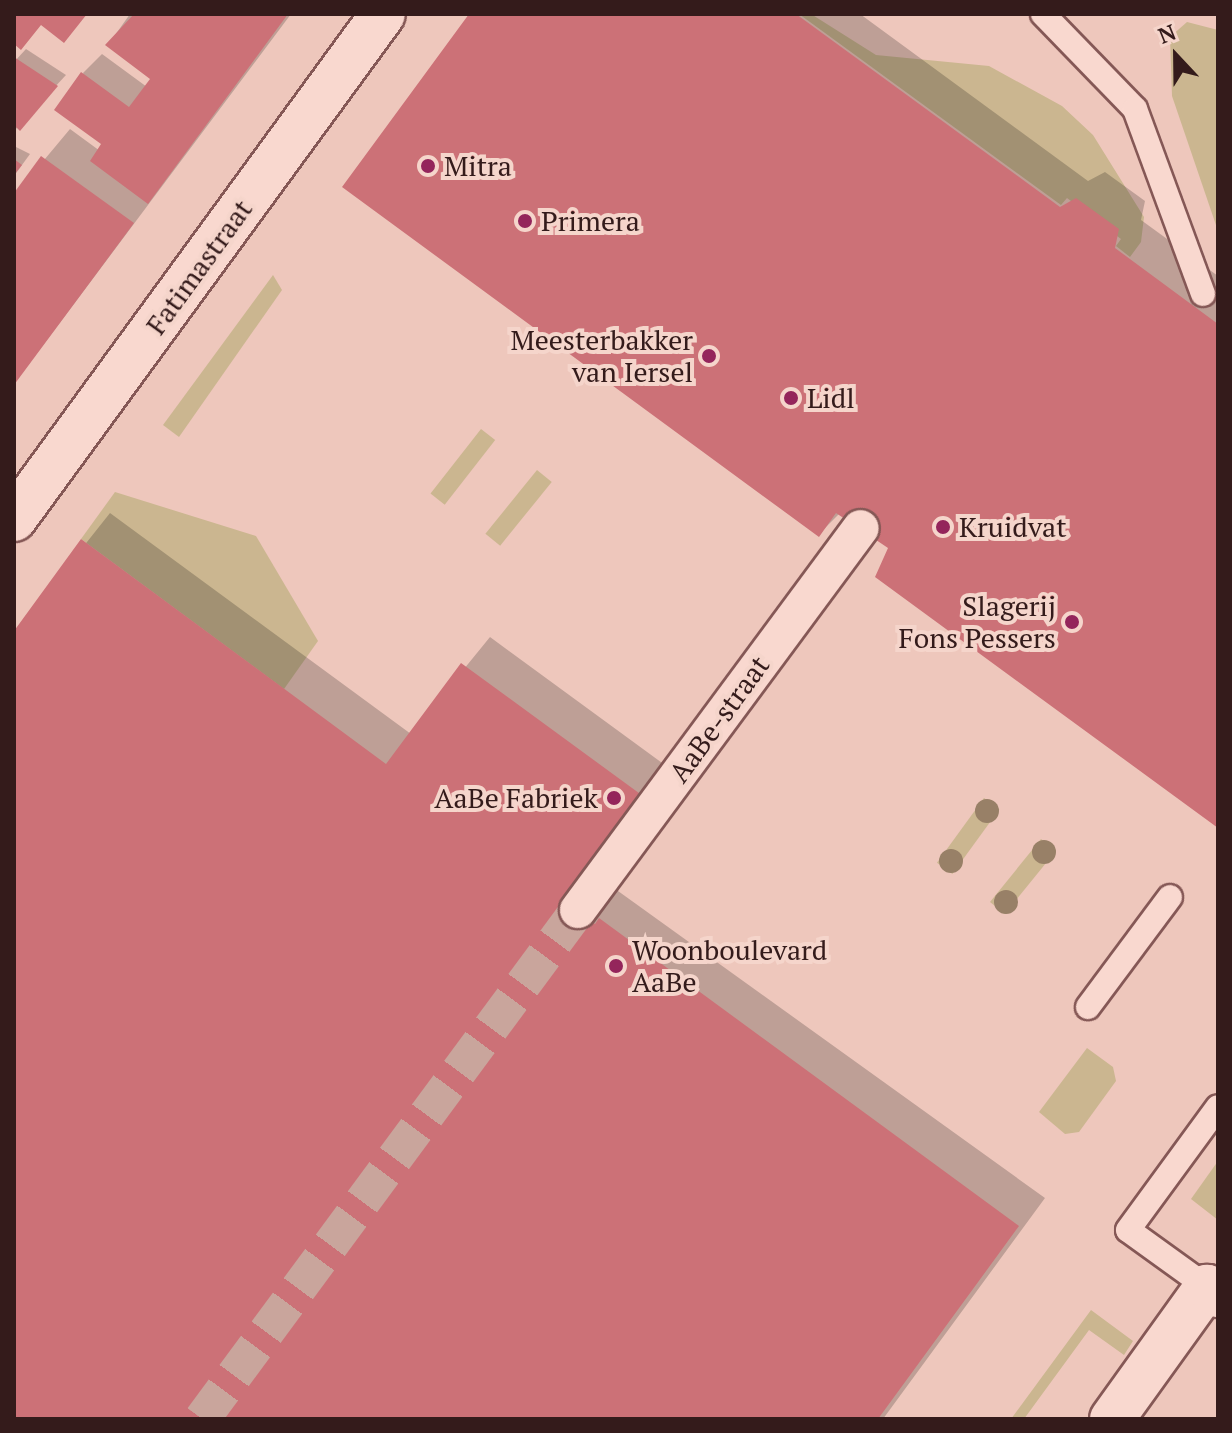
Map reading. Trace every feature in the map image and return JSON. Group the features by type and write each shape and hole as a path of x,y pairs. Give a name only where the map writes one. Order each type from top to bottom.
{"street":[{"name":"Fatimastraat","path":"14,519 383,14"},
{"name":"AaBe-straat","path":"578,910 861,528"},
{"path":"1112,1419 1214,1285"}],"lane":[{"path":"1033,14 1043,14 1135,109 1203,294"},
{"path":"1088,1007 1170,897"},
{"path":"1214,1285 1128,1230 1218,1107"}],"shaded area":[{"path":"799,14 811,14 876,55 989,66 1062,106 1093,135 1144,217 1141,242 1130,257 1116,246 1121,239 1067,198 1061,205"},
{"path":"1187,22 1218,30 1218,231 1172,96 1170,37"},
{"path":"273,275 282,290 179,437 163,425"},
{"path":"481,429 495,440 445,505 431,494"},
{"path":"537,470 552,482 500,546 485,534"},
{"path":"115,492 256,536 318,641 284,689 81,539"},
{"path":"984,798 999,809 952,874 937,863"},
{"path":"1041,839 1056,851 1005,914 990,902"},
{"path":"1087,1048 1113,1067 1116,1081 1079,1132 1065,1134 1039,1112"},
{"path":"1218,1161 1218,1220 1191,1199"},
{"path":"1091,1310 1133,1341 1124,1355 1089,1330 1024,1419 1011,1419"}],"building":[{"path":"14,14 87,14 64,43 41,25 21,50 14,44"},
{"path":"134,14 288,14 148,204 90,161 101,144 54,110 81,72 129,107 150,79 105,45"},
{"path":"469,14 796,14 1060,207 1076,198 1119,229 1115,248 1218,324 1218,828 875,577 888,548 836,513 819,537 342,187"},
{"path":"14,57 58,86 20,131 14,125"},
{"path":"41,156 134,223 14,385 14,193"},
{"path":"14,159 22,165 14,175"},
{"path":"81,539 386,764 461,663 643,796 567,902 595,924 599,918 1019,1226 878,1419 14,1419 14,631"}],"tunnel":[{"path":"202,1419 578,910"}],"place":[{"name":"Mitra","path":"428,166"},
{"name":"Primera","path":"525,221"},
{"name":"Meesterbakker van Iersel","path":"709,356"},
{"name":"Lidl","path":"791,398"},
{"name":"Kruidvat","path":"943,527"},
{"name":"Slagerij Fons Pessers","path":"1072,622"},
{"name":"AaBe Fabriek","path":"614,798"},
{"name":"Woonboulevard AaBe","path":"616,966"}]}
